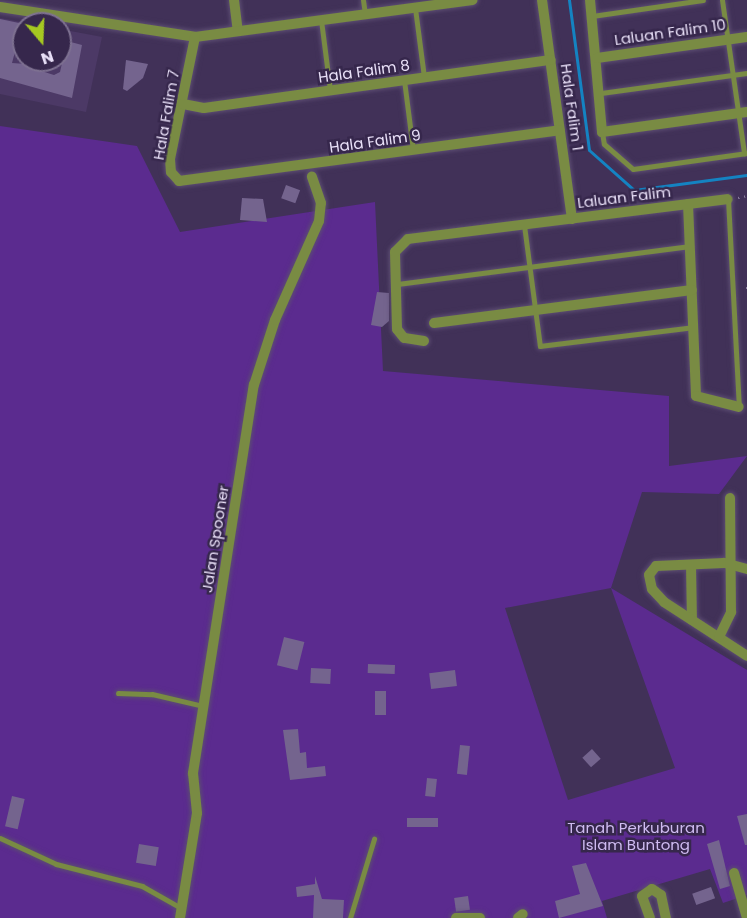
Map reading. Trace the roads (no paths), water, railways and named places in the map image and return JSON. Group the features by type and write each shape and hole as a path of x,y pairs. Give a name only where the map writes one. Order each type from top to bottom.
{"street":[{"path":"234,0 238,31"},
{"path":"0,7 195,37 473,0"},
{"name":"Hala Falim 1","path":"542,0 572,219"},
{"path":"590,0 601,93 603,132 742,112"},
{"name":"Hala Falim 7","path":"194,181 179,181 171,172 195,37"},
{"name":"Laluan Falim 10","path":"597,57 747,37"},
{"name":"Hala Falim 8","path":"183,104 204,108 551,60"},
{"name":"Hala Falim 9","path":"194,181 560,130"},
{"name":"Jalan Spooner","path":"181,913 197,813 193,773 254,385 275,320 321,212 312,177"},
{"name":"Laluan Falim","path":"398,284 395,252 408,239 728,199"},
{"path":"688,204 696,396 739,407"},
{"path":"398,284 397,329 404,338 424,341"},
{"path":"434,323 534,308 692,290"},
{"path":"719,637 731,612 733,566 730,498"},
{"path":"691,565 692,620"},
{"path":"747,569 733,566 656,566 649,575 657,596 747,656"},
{"path":"734,873 747,918"},
{"path":"650,918 642,893 657,890 666,918"},
{"path":"456,918 480,918"}],"lane":[{"path":"363,0 365,14"},
{"path":"592,16 702,0"},
{"path":"603,132 603,144 633,169 746,153 742,112 733,75 722,0"},
{"path":"414,8 424,77"},
{"path":"321,20 330,91"},
{"path":"601,93 747,73"},
{"path":"404,80 413,150"},
{"path":"728,199 739,407"},
{"path":"524,225 540,346 694,327"},
{"path":"398,284 690,246"},
{"path":"118,693 152,694 204,705"},
{"path":"0,838 56,864 142,886 181,913"},
{"path":"350,918 374,838"}],"waterway":[{"path":"569,0 589,150 634,190 747,175"}],"park label":[{"name":"Tanah Perkuburan Islam Buntong","path":"636,836"}]}
